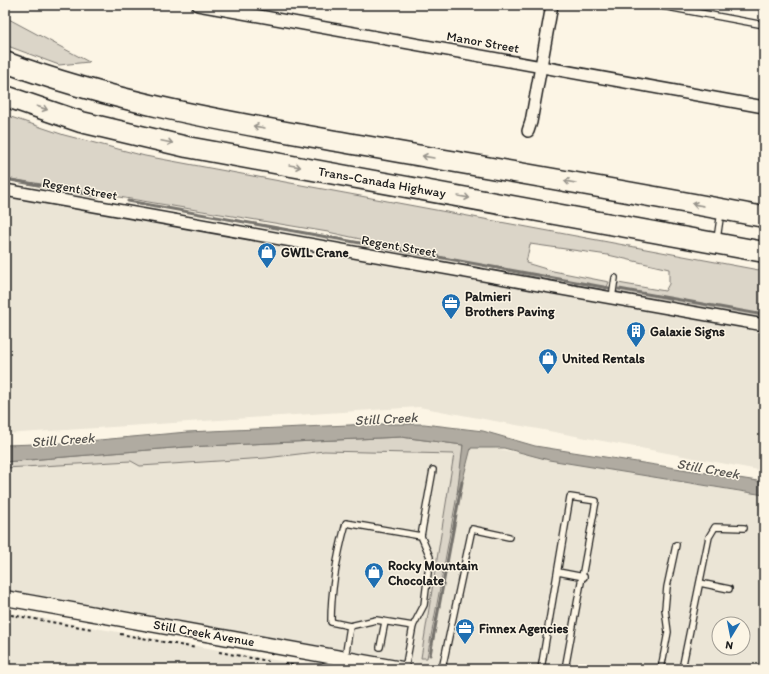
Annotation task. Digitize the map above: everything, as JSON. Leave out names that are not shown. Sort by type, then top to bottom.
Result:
[{"type":"highway","points":[[5,62],[53,80],[144,105],[240,124],[764,217]]},
{"type":"highway","name":"Trans-Canada Highway","points":[[5,96],[81,122],[187,147],[764,252]]},
{"type":"street","name":"Manor Street","points":[[198,5],[764,107]]},
{"type":"street","points":[[528,131],[532,122],[552,5]]},
{"type":"street","name":"Regent Street","points":[[5,190],[764,325]]},
{"type":"street","name":"Still Creek Avenue","points":[[5,598],[404,669]]},
{"type":"lane","points":[[657,5],[764,25]]},
{"type":"lane","points":[[716,243],[722,209]]},
{"type":"lane","points":[[612,298],[615,278]]},
{"type":"lane","points":[[404,669],[413,626],[424,605],[430,557],[421,536],[433,470]]},
{"type":"lane","points":[[541,669],[570,498],[596,501],[584,577],[565,669]]},
{"type":"lane","points":[[413,626],[376,620],[350,626],[331,622],[331,593],[338,551],[346,523],[421,536]]},
{"type":"lane","points":[[682,669],[708,537],[715,527],[744,528]]},
{"type":"lane","points":[[442,669],[472,529],[509,537]]},
{"type":"lane","points":[[661,669],[668,632],[665,609],[667,587],[676,545]]},
{"type":"lane","points":[[558,572],[584,577]]},
{"type":"lane","points":[[700,583],[729,589]]},
{"type":"lane","points":[[380,648],[385,622]]},
{"type":"lane","points":[[345,659],[350,626]]},
{"type":"path","points":[[5,614],[92,629]]},
{"type":"path","points":[[120,634],[196,648]]},
{"type":"path","points":[[218,652],[268,661]]},
{"type":"path","points":[[284,664],[306,668]]},
{"type":"shaded area","points":[[5,17],[89,62],[59,65],[5,45]]},
{"type":"shaded area","points":[[5,115],[64,135],[145,156],[764,271],[764,320],[617,292],[616,287],[618,283],[665,291],[669,284],[669,269],[608,255],[530,244],[526,263],[553,271],[609,282],[606,290],[544,279],[328,232],[5,178]]},
{"type":"shaded area","points":[[5,195],[764,331],[764,471],[419,407],[5,434]]},
{"type":"shaded area","points":[[372,424],[424,424],[483,431],[535,446],[764,482],[764,495],[549,460],[504,448],[471,448],[462,483],[457,494],[463,445],[401,437],[185,447],[5,462],[5,445],[66,443],[187,432]]},
{"type":"shaded area","points":[[401,437],[463,445],[461,474],[427,658],[421,658],[454,454],[324,451],[266,458],[140,466],[131,461],[5,468],[5,462],[185,447]]},
{"type":"shaded area","points":[[435,438],[764,496],[764,669],[450,669],[5,590],[5,465]]},
{"type":"shaded area","points":[[6,612],[325,669],[5,669]]},
{"type":"waterway","points":[[5,179],[98,196]]},
{"type":"waterway","points":[[128,201],[609,288]]},
{"type":"waterway","points":[[619,289],[764,315]]},
{"type":"waterway","points":[[430,655],[462,482]]},
{"type":"place","name":"GWIL Crane","points":[[267,269]]},
{"type":"place","name":"Palmieri Brothers Paving","points":[[451,320]]},
{"type":"place","name":"Galaxie Signs","points":[[636,348]]},
{"type":"place","name":"United Rentals","points":[[548,375]]},
{"type":"place","name":"Rocky Mountain Chocolate","points":[[374,589]]},
{"type":"place","name":"Finnex Agencies","points":[[465,645]]},
{"type":"water label","name":"Still Creek","points":[[386,419]]},
{"type":"water label","name":"Still Creek","points":[[63,440]]},
{"type":"water label","name":"Still Creek","points":[[708,469]]}]
